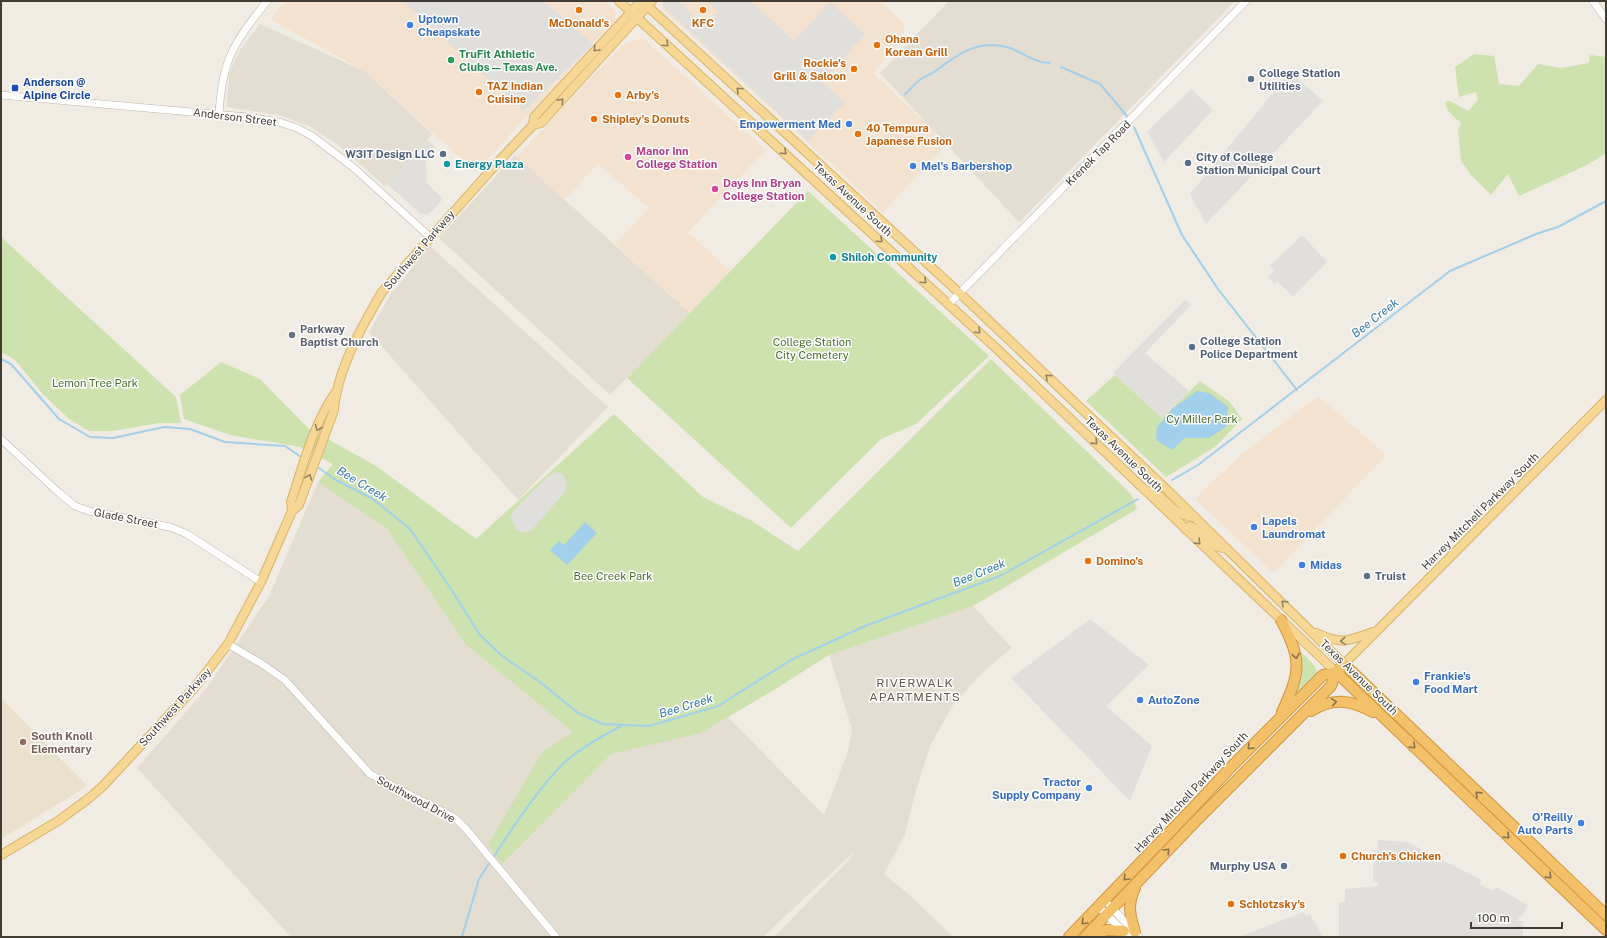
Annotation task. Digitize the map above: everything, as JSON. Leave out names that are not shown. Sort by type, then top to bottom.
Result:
[{"type":"highway","points":[[1278,720],[1294,686],[1297,666],[1293,644],[1281,620]]},
{"type":"highway","name":"Harvey Mitchell Parkway South","points":[[1069,937],[1140,879],[1333,684],[1336,672],[1344,664]]},
{"type":"highway","name":"Texas Avenue South","points":[[1344,664],[1606,915]]},
{"type":"highway","name":"Harvey Mitchell Parkway South","points":[[1084,937],[1105,907],[1231,767],[1323,674],[1336,672]]},
{"type":"highway","name":"Texas Avenue South","points":[[1336,672],[1606,930]]},
{"type":"highway","points":[[1299,718],[1322,705],[1343,701],[1352,703],[1385,719]]},
{"type":"highway","points":[[1090,937],[1106,930],[1132,934],[1130,900],[1140,879]]},
{"type":"main road","name":"Texas Avenue South","points":[[619,1],[949,304],[1336,672]]},
{"type":"main road","name":"Texas Avenue South","points":[[646,2],[766,115],[960,293],[1228,549],[1344,664]]},
{"type":"main road","name":"Southwest Parkway","points":[[1,855],[74,810],[102,786],[195,687],[228,644],[261,582],[292,511],[299,505],[302,499],[334,410],[335,393],[356,341],[382,292],[430,237],[533,125],[541,123],[646,2]]},
{"type":"main road","points":[[755,126],[766,115]]},
{"type":"main road","name":"Harvey Mitchell Parkway South","points":[[1344,664],[1606,400]]},
{"type":"main road","points":[[1144,490],[1156,493],[1180,515],[1194,517]]},
{"type":"main road","points":[[1185,529],[1190,526],[1196,529],[1214,546],[1228,549]]},
{"type":"main road","points":[[1311,631],[1334,641],[1342,642],[1376,632]]},
{"type":"street","points":[[219,114],[222,81],[233,47],[267,1]]},
{"type":"street","name":"Krenek Tap Road","points":[[949,304],[1246,1]]},
{"type":"street","points":[[1593,1],[1606,19]]},
{"type":"street","name":"Anderson Street","points":[[1,95],[219,114],[279,122],[297,128],[312,136],[354,168],[430,237]]},
{"type":"street","name":"Glade Street","points":[[1,439],[75,506],[89,511],[170,526],[187,534],[261,582]]},
{"type":"street","name":"Southwood Drive","points":[[228,644],[262,664],[285,680],[370,774],[455,818],[485,851],[499,870],[556,937]]},
{"type":"street","points":[[1105,907],[1132,934]]},
{"type":"street","points":[[1105,907],[1132,934]]},
{"type":"shaded area","points":[[286,1],[605,1],[615,10],[616,15],[615,20],[476,172],[366,72],[270,19]]},
{"type":"shaded area","points":[[403,1],[543,1],[593,44],[524,111]]},
{"type":"shaded area","points":[[662,1],[880,1],[904,24],[903,39],[873,73],[934,131],[941,150],[883,212],[663,9]]},
{"type":"shaded area","points":[[666,1],[678,1],[705,27],[719,12],[707,1],[751,1],[794,41],[830,2],[865,34],[822,82],[845,103],[808,141],[662,5]]},
{"type":"shaded area","points":[[949,1],[1235,1],[1019,222],[880,73]]},
{"type":"shaded area","points":[[260,24],[366,72],[432,134],[388,185],[385,186],[338,145],[311,127],[279,115],[227,107],[229,73],[240,50]]},
{"type":"shaded area","points":[[638,39],[644,39],[766,150],[688,232],[730,271],[690,313],[615,244],[649,208],[598,164],[564,200],[517,157],[622,45]]},
{"type":"shaded area","points":[[1290,72],[1323,101],[1206,224],[1190,194]]},
{"type":"shaded area","points":[[1191,89],[1213,110],[1164,162],[1147,132]]},
{"type":"shaded area","points":[[427,140],[435,147],[426,158],[427,183],[443,199],[428,215],[421,214],[388,185]]},
{"type":"shaded area","points":[[515,155],[690,313],[610,395],[439,238]]},
{"type":"shaded area","points":[[1302,235],[1327,262],[1293,297],[1277,281],[1275,284],[1268,277],[1274,272],[1270,266]]},
{"type":"shaded area","points":[[430,246],[608,407],[518,500],[369,332],[391,294]]},
{"type":"shaded area","points":[[1185,300],[1191,305],[1145,353],[1189,391],[1162,418],[1113,373]]},
{"type":"shaded area","points":[[1318,396],[1386,455],[1274,573],[1195,499],[1241,455]]},
{"type":"shaded area","points":[[555,472],[561,473],[564,476],[567,488],[565,492],[531,531],[521,532],[516,530],[511,518],[514,510],[547,477]]},
{"type":"shaded area","name":"Bee Creek","points":[[318,482],[387,529],[465,644],[573,732],[701,733],[728,717],[824,815],[848,751],[852,729],[829,655],[973,606],[1012,648],[985,670],[953,705],[930,746],[914,797],[905,835],[884,874],[912,897],[953,937],[774,937],[848,861],[855,851],[763,937],[291,937],[137,768],[206,689],[269,596]]},
{"type":"shaded area","points":[[1090,619],[1149,665],[1106,706],[1152,746],[1130,801],[1011,678]]},
{"type":"shaded area","name":"South Knoll Elementary","points":[[1,698],[87,786],[1,839]]},
{"type":"shaded area","points":[[1378,840],[1407,842],[1482,880],[1480,884],[1493,891],[1496,887],[1528,905],[1522,916],[1518,917],[1518,921],[1523,921],[1523,937],[1339,937],[1339,902],[1345,902],[1345,889],[1378,886],[1378,882],[1373,882],[1373,851],[1378,850]]},
{"type":"shaded area","points":[[1304,912],[1306,916],[1310,914],[1323,937],[1239,937]]},
{"type":"green space","points":[[1474,54],[1494,56],[1499,84],[1519,86],[1538,64],[1561,68],[1589,63],[1590,55],[1606,57],[1606,153],[1589,164],[1519,196],[1508,174],[1491,195],[1471,175],[1461,161],[1458,131],[1461,123],[1450,113],[1446,104],[1446,101],[1450,101],[1468,111],[1478,100],[1476,92],[1459,97],[1455,67]]},
{"type":"green space","name":"College Station City Cemetery","points":[[808,191],[989,356],[916,424],[881,439],[791,528],[627,378]]},
{"type":"green space","name":"Lemon Tree Park","points":[[1,237],[176,397],[181,423],[159,423],[113,431],[89,431],[69,419],[43,394],[15,360],[1,352]]},
{"type":"green space","name":"Bee Creek Park","points":[[991,359],[1131,494],[1137,509],[973,606],[829,655],[701,733],[611,754],[502,864],[488,845],[542,752],[573,732],[465,644],[387,529],[318,482],[333,464],[300,447],[230,435],[184,419],[180,395],[221,362],[260,379],[308,428],[376,466],[476,539],[614,414],[703,497],[752,521],[798,551]]},
{"type":"green space","name":"Cy Miller Park","points":[[1115,375],[1162,418],[1200,381],[1230,402],[1242,419],[1215,447],[1166,477],[1086,401]]},
{"type":"green space","points":[[1301,652],[1314,665],[1318,673],[1295,696],[1299,653]]},
{"type":"water","points":[[1197,391],[1209,393],[1228,407],[1227,426],[1209,438],[1185,438],[1172,450],[1156,440],[1157,427],[1173,408]]},
{"type":"water","points":[[585,522],[597,533],[567,565],[550,550],[559,541],[564,545]]},
{"type":"waterway","points":[[905,94],[917,82],[952,59],[979,46],[999,45],[1015,50],[1034,60],[1050,63]]},
{"type":"waterway","points":[[1061,67],[1100,84],[1127,116]]},
{"type":"waterway","points":[[1134,127],[1182,235],[1218,289],[1297,390]]},
{"type":"waterway","name":"Bee Creek","points":[[1172,480],[1198,465],[1450,271],[1536,234],[1558,227],[1606,201]]},
{"type":"waterway","name":"Bee Creek","points":[[1,359],[11,364],[59,419],[90,437],[113,438],[164,427],[190,429],[225,442],[285,446],[301,457]]},
{"type":"waterway","name":"Bee Creek","points":[[319,468],[336,480],[373,499],[410,529],[480,635],[502,656],[540,682],[578,713],[603,724],[649,726],[718,706],[791,660],[865,626],[1000,576],[1138,499]]},
{"type":"waterway","points":[[493,858],[531,801],[558,769],[579,751],[621,726]]},
{"type":"waterway","points":[[462,937],[479,879],[490,862]]},
{"type":"place","name":"McDonald's","points":[[579,10]]},
{"type":"place","name":"KFC","points":[[703,10]]},
{"type":"place","name":"Uptown Cheapskate","points":[[410,25]]},
{"type":"place","name":"Ohana Korean Grill","points":[[877,45]]},
{"type":"place","name":"TruFit Athletic Clubs — Texas Ave.","points":[[451,60]]},
{"type":"place","name":"Rockie's Grill & Saloon","points":[[854,69]]},
{"type":"place","name":"College Station Utilities","points":[[1251,79]]},
{"type":"place","name":"Anderson @ Alpine Circle","points":[[15,88]]},
{"type":"place","name":"TAZ Indian Cuisine","points":[[479,92]]},
{"type":"place","name":"Arby's","points":[[618,95]]},
{"type":"place","name":"Shipley's Donuts","points":[[594,119]]},
{"type":"place","name":"Empowerment Med","points":[[849,124]]},
{"type":"place","name":"40 Tempura Japanese Fusion","points":[[858,134]]},
{"type":"place","name":"W3IT Design LLC","points":[[443,154]]},
{"type":"place","name":"Manor Inn College Station","points":[[628,157]]},
{"type":"place","name":"City of College Station Municipal Court","points":[[1188,163]]},
{"type":"place","name":"Energy Plaza","points":[[447,164]]},
{"type":"place","name":"Mel's Barbershop","points":[[913,166]]},
{"type":"place","name":"Days Inn Bryan College Station","points":[[715,189]]},
{"type":"place","name":"Shiloh Community","points":[[833,257]]},
{"type":"place","name":"Parkway Baptist Church","points":[[292,335]]},
{"type":"place","name":"College Station Police Department","points":[[1192,347]]},
{"type":"place","name":"Lapels Laundromat","points":[[1254,527]]},
{"type":"place","name":"Domino's","points":[[1088,561]]},
{"type":"place","name":"Midas","points":[[1302,565]]},
{"type":"place","name":"Truist","points":[[1367,576]]},
{"type":"place","name":"Frankie's Food Mart","points":[[1416,682]]},
{"type":"place","name":"AutoZone","points":[[1140,700]]},
{"type":"place","name":"South Knoll Elementary","points":[[23,742]]},
{"type":"place","name":"Tractor Supply Company","points":[[1089,788]]},
{"type":"place","name":"O'Reilly Auto Parts","points":[[1581,823]]},
{"type":"place","name":"Church's Chicken","points":[[1343,856]]},
{"type":"place","name":"Murphy USA","points":[[1284,866]]},
{"type":"place","name":"Schlotzsky's","points":[[1231,904]]},
{"type":"district","name":"RIVERWALK APARTMENTS","points":[[915,690]]}]
